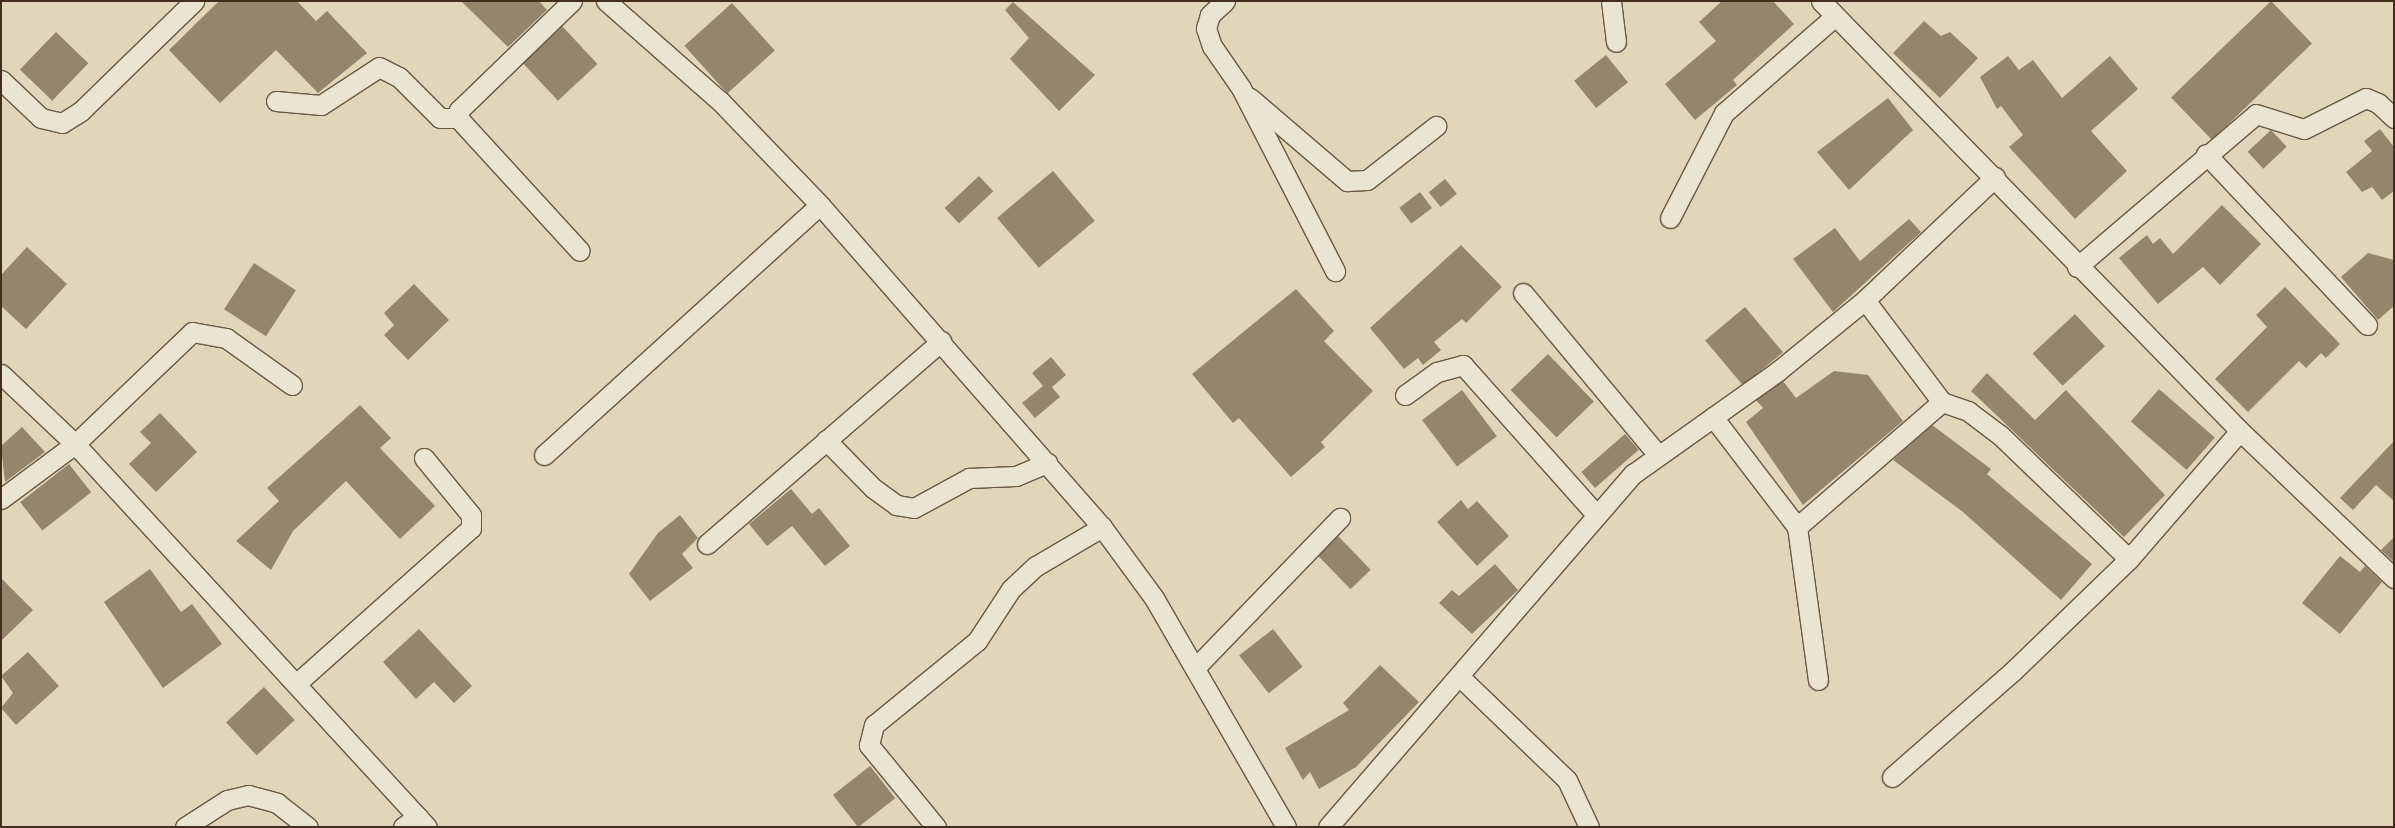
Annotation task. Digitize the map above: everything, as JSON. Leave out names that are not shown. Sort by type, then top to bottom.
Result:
[{"type":"street","points":[[1,80],[41,118],[62,123],[81,111],[194,1]]},
{"type":"street","points":[[458,118],[459,110],[572,1]]},
{"type":"street","points":[[606,1],[720,101],[820,205],[1102,527],[1154,598],[1286,827]]},
{"type":"street","points":[[1225,1],[1210,15],[1206,28],[1212,46],[1243,93],[1335,271]]},
{"type":"street","points":[[1610,1],[1616,42]]},
{"type":"street","points":[[1670,218],[1724,113],[1830,7],[1995,177],[2077,267],[2240,431],[2394,578]]},
{"type":"street","points":[[276,101],[321,105],[379,67],[398,77],[440,118],[458,118],[580,251]]},
{"type":"street","points":[[1243,93],[1347,181],[1367,180],[1436,126]]},
{"type":"street","points":[[2077,267],[2206,154],[2256,114],[2304,129],[2366,98],[2378,103],[2394,118]]},
{"type":"street","points":[[2206,154],[2366,325]]},
{"type":"street","points":[[1328,827],[1459,676],[1596,513],[1658,455],[1778,372],[1865,300],[1995,177]]},
{"type":"street","points":[[544,455],[820,205]]},
{"type":"street","points":[[1523,293],[1658,455]]},
{"type":"street","points":[[1865,300],[1942,402],[1968,411],[2000,435],[2129,559]]},
{"type":"street","points":[[1,499],[75,444],[192,332],[226,338],[292,385]]},
{"type":"street","points":[[707,544],[941,341]]},
{"type":"street","points":[[1405,395],[1438,372],[1464,364],[1596,513]]},
{"type":"street","points":[[1,374],[75,444],[297,683],[416,823]]},
{"type":"street","points":[[1797,527],[1942,402]]},
{"type":"street","points":[[1713,416],[1797,527],[1818,680]]},
{"type":"street","points":[[1892,777],[2013,671],[2129,559],[2240,431]]},
{"type":"street","points":[[826,440],[873,488],[896,505],[914,508],[968,478],[1016,476],[1047,463]]},
{"type":"street","points":[[297,683],[471,528],[471,515],[424,458]]},
{"type":"street","points":[[1195,668],[1340,518]]},
{"type":"street","points":[[936,827],[869,745],[874,725],[977,641],[1011,589],[1036,566],[1102,527]]},
{"type":"street","points":[[1459,676],[1567,780],[1589,827]]},
{"type":"street","points":[[185,827],[226,800],[248,795],[277,802],[308,827]]},
{"type":"building","points":[[219,1],[297,1],[316,21],[327,11],[367,53],[318,93],[276,50],[220,103],[169,50]]},
{"type":"building","points":[[461,1],[539,1],[547,10],[508,47]]},
{"type":"building","points":[[1722,1],[1773,1],[1794,24],[1733,80],[1737,85],[1695,120],[1665,84],[1716,41],[1699,22]]},
{"type":"building","points":[[2271,1],[2312,43],[2212,140],[2171,98]]},
{"type":"building","points":[[1013,2],[1095,75],[1059,111],[1010,59],[1029,38],[1005,10]]},
{"type":"building","points":[[732,3],[775,51],[727,93],[684,46]]},
{"type":"building","points":[[1924,21],[1941,36],[1950,32],[1978,58],[1940,98],[1893,53]]},
{"type":"building","points":[[562,26],[597,64],[558,101],[523,63]]},
{"type":"building","points":[[56,32],[88,63],[52,101],[20,69]]},
{"type":"building","points":[[1606,55],[1628,82],[1596,108],[1574,81]]},
{"type":"building","points":[[2008,56],[2019,70],[2033,60],[2062,98],[2110,56],[2138,89],[2091,131],[2127,171],[2075,219],[2009,147],[2023,135],[2001,106],[1997,109],[1980,77]]},
{"type":"building","points":[[1888,98],[1913,130],[1849,190],[1817,152]]},
{"type":"building","points":[[2380,129],[2394,147],[2394,191],[2382,200],[2372,187],[2362,192],[2346,172],[2372,151],[2364,141]]},
{"type":"building","points":[[2271,130],[2287,147],[2263,169],[2248,152]]},
{"type":"building","points":[[1053,171],[1095,221],[1039,268],[997,218]]},
{"type":"building","points":[[979,176],[993,191],[959,223],[945,208]]},
{"type":"building","points":[[1445,179],[1457,194],[1441,207],[1429,192]]},
{"type":"building","points":[[1420,192],[1432,208],[1411,224],[1399,208]]},
{"type":"building","points":[[2222,205],[2261,244],[2220,285],[2203,267],[2158,304],[2119,258],[2147,235],[2153,244],[2160,238],[2173,254]]},
{"type":"building","points":[[1909,219],[1921,232],[1833,312],[1793,259],[1835,228],[1860,261]]},
{"type":"building","points":[[1461,245],[1502,287],[1466,323],[1462,319],[1434,342],[1441,350],[1423,365],[1418,358],[1404,369],[1370,328]]},
{"type":"building","points":[[27,247],[67,284],[26,329],[1,306],[1,275]]},
{"type":"building","points":[[2368,253],[2394,260],[2394,306],[2378,320],[2341,277]]},
{"type":"building","points":[[254,263],[296,290],[266,336],[224,309]]},
{"type":"building","points":[[414,284],[449,320],[408,360],[384,335],[394,325],[384,313]]},
{"type":"building","points":[[2285,287],[2340,344],[2326,358],[2321,353],[2306,368],[2299,361],[2248,412],[2215,379],[2267,327],[2256,315]]},
{"type":"building","points":[[1296,289],[1334,331],[1324,341],[1373,391],[1321,442],[1325,447],[1291,477],[1239,418],[1233,423],[1192,374]]},
{"type":"building","points":[[1745,307],[1783,352],[1743,386],[1705,340]]},
{"type":"building","points":[[2075,314],[2105,346],[2063,386],[2033,354]]},
{"type":"building","points":[[1548,354],[1594,401],[1556,438],[1511,390]]},
{"type":"building","points":[[1051,357],[1066,375],[1052,387],[1060,397],[1035,418],[1022,403],[1043,386],[1032,373]]},
{"type":"building","points":[[1834,371],[1868,375],[1903,421],[1803,505],[1746,422],[1763,408],[1756,400],[1783,381],[1796,398]]},
{"type":"building","points":[[1987,373],[2035,420],[2066,390],[2165,495],[2124,537],[1971,391]]},
{"type":"building","points":[[2159,389],[2215,438],[2187,470],[2131,421]]},
{"type":"building","points":[[1462,390],[1497,436],[1457,466],[1422,420]]},
{"type":"building","points":[[360,405],[391,438],[380,448],[435,506],[400,539],[346,481],[293,531],[271,570],[236,541],[279,501],[267,488]]},
{"type":"building","points":[[160,413],[197,452],[156,492],[129,464],[151,443],[140,432]]},
{"type":"building","points":[[1932,425],[1991,469],[1987,474],[2092,564],[2061,600],[1963,512],[1893,460]]},
{"type":"building","points":[[22,427],[45,452],[5,482],[1,446]]},
{"type":"building","points":[[1625,434],[1639,450],[1595,488],[1581,472]]},
{"type":"building","points":[[2394,441],[2394,501],[2376,485],[2353,510],[2340,498]]},
{"type":"building","points":[[69,464],[91,492],[42,531],[20,502]]},
{"type":"building","points":[[791,489],[812,514],[819,508],[850,546],[825,566],[792,526],[767,546],[749,524]]},
{"type":"building","points":[[1461,500],[1468,509],[1477,501],[1509,536],[1477,566],[1437,522]]},
{"type":"building","points":[[680,515],[698,538],[682,554],[693,568],[650,601],[629,574],[658,533]]},
{"type":"building","points":[[1338,536],[1371,570],[1351,589],[1318,555]]},
{"type":"building","points":[[2394,537],[2394,562],[2381,550]]},
{"type":"building","points":[[2340,556],[2360,572],[2365,566],[2382,582],[2340,634],[2302,603]]},
{"type":"building","points":[[1495,564],[1518,590],[1472,634],[1439,603],[1452,590],[1459,596]]},
{"type":"building","points":[[150,569],[181,612],[192,604],[222,644],[163,688],[104,602]]},
{"type":"building","points":[[1,578],[33,610],[1,641]]},
{"type":"building","points":[[419,629],[472,686],[454,703],[434,682],[416,699],[383,662]]},
{"type":"building","points":[[1273,629],[1303,667],[1269,693],[1239,655]]},
{"type":"building","points":[[28,652],[59,686],[16,725],[1,708],[13,693],[1,676]]},
{"type":"building","points":[[1380,665],[1419,702],[1356,767],[1319,789],[1310,772],[1303,780],[1285,748],[1349,710],[1343,703]]},
{"type":"building","points":[[264,687],[295,720],[257,755],[226,722]]},
{"type":"building","points":[[870,766],[895,798],[858,827],[833,795]]}]
